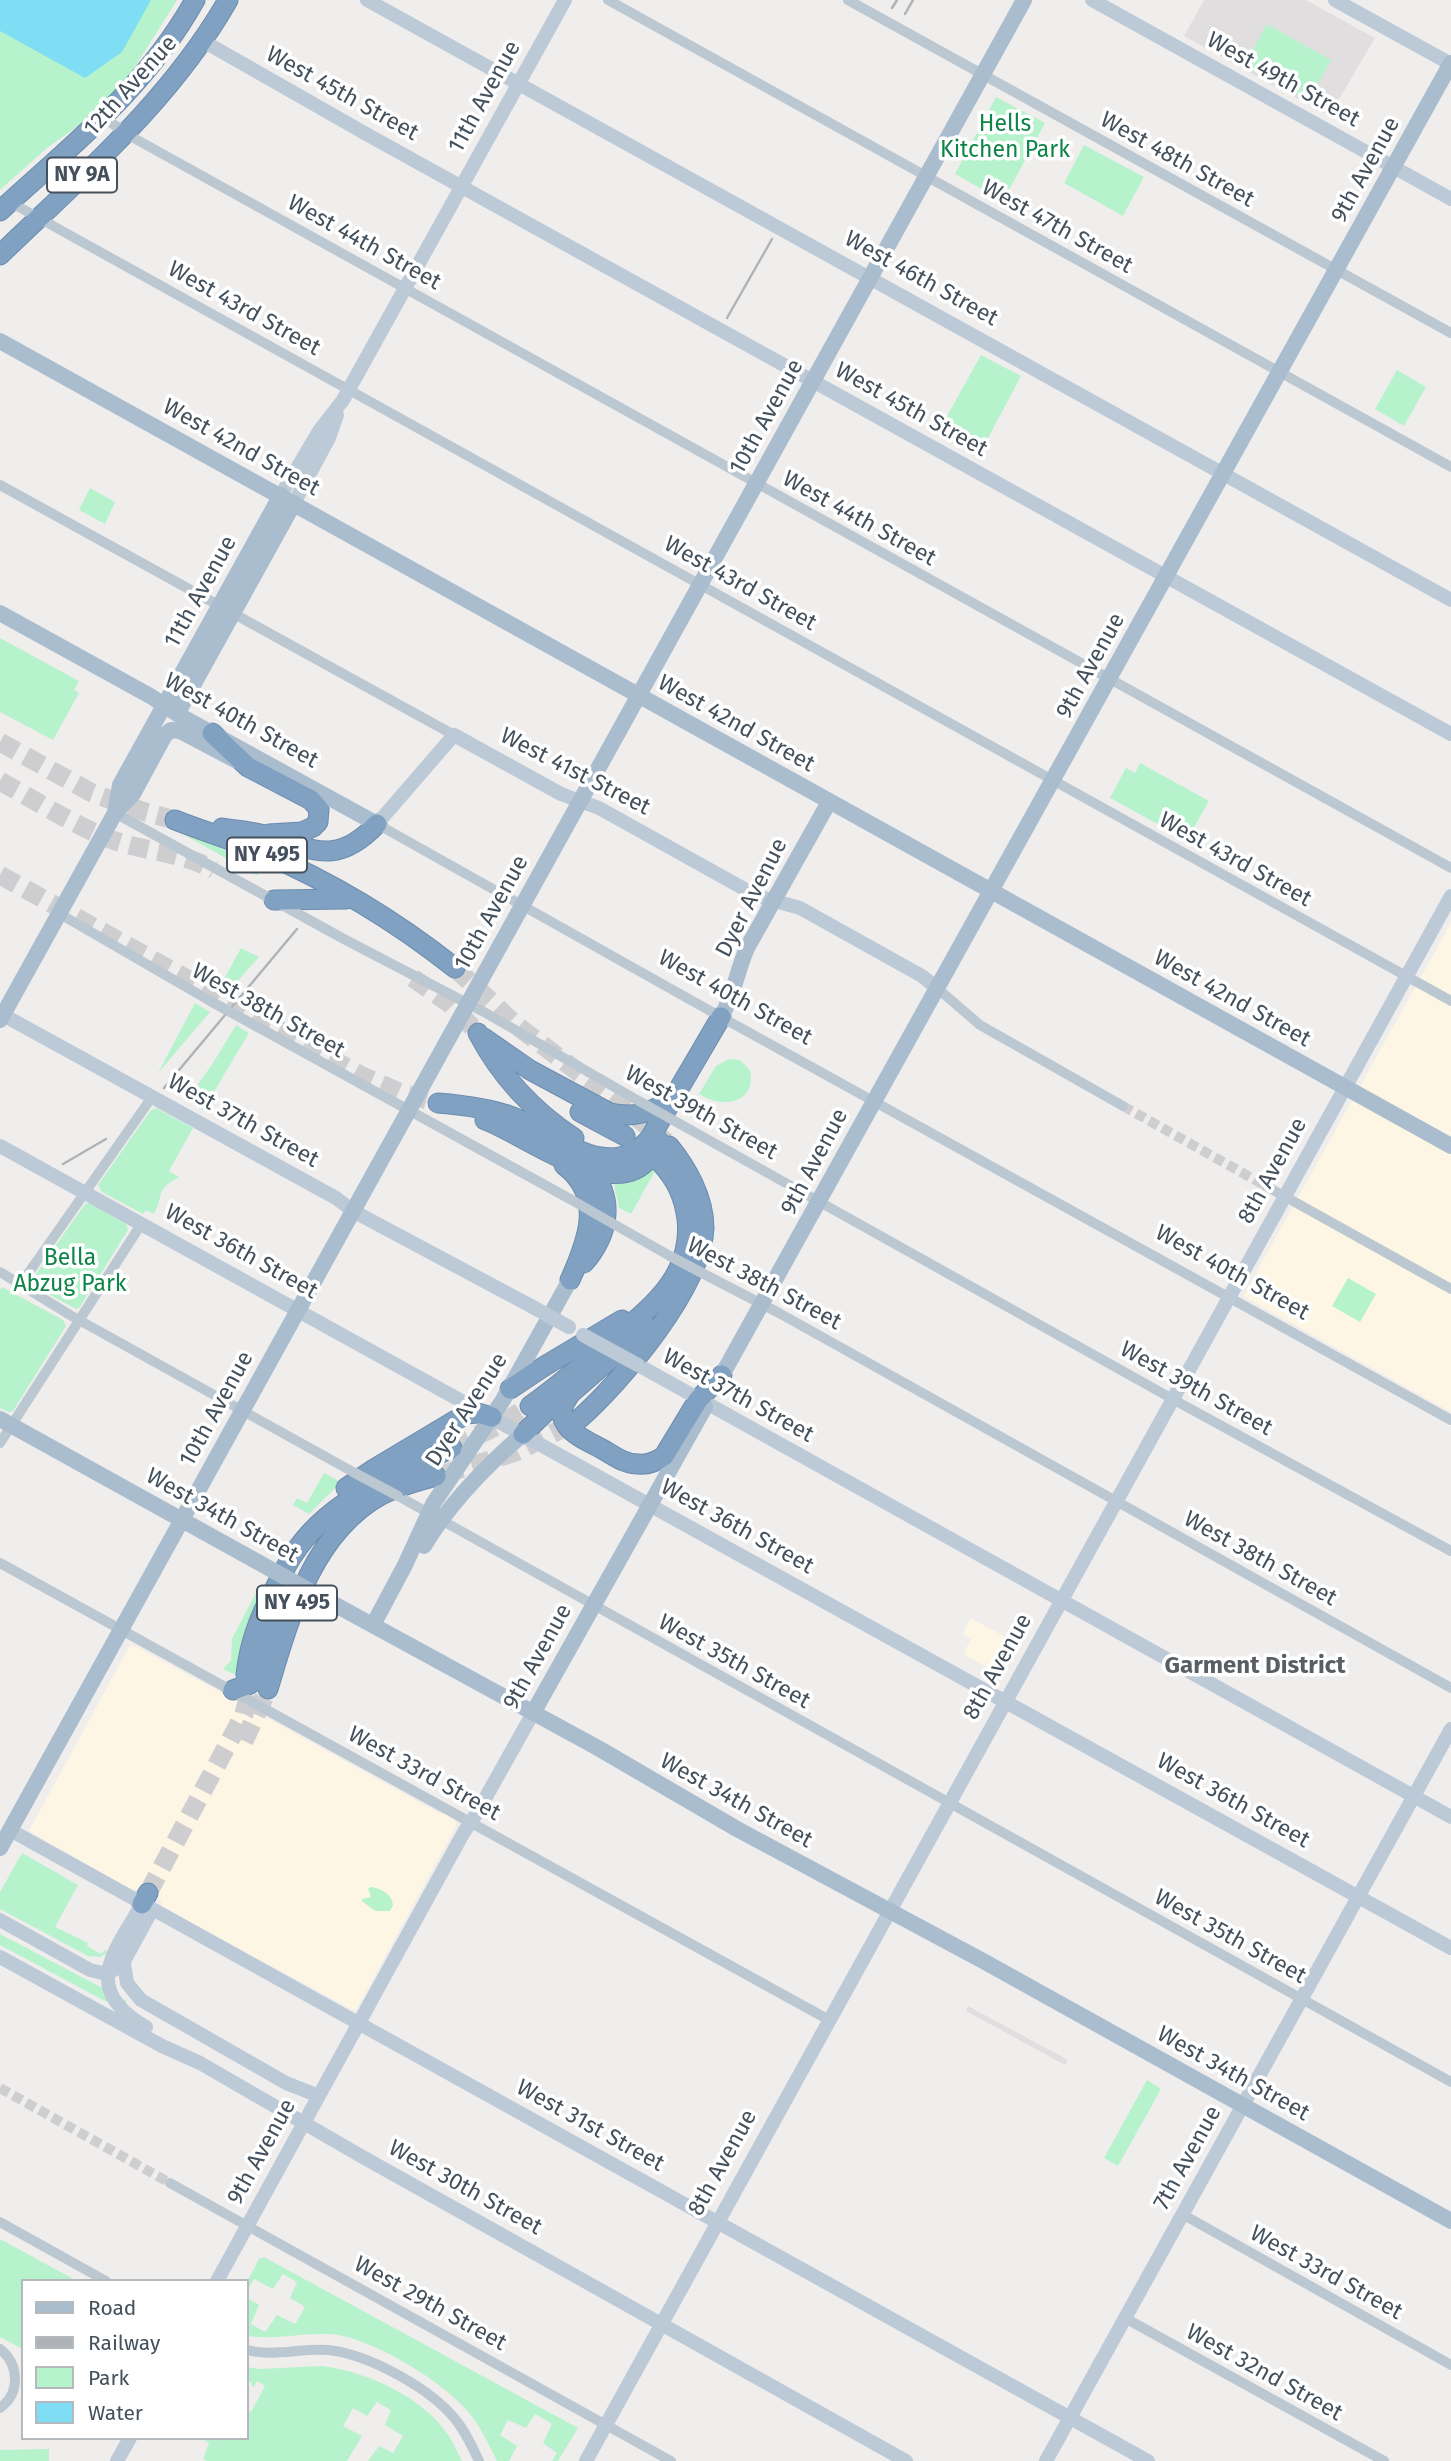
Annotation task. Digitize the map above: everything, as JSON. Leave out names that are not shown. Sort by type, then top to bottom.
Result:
[{"type":"highway","name":"12th Avenue","points":[[5,206],[104,118],[159,57],[195,0]]},
{"type":"highway","name":"12th Avenue","points":[[0,255],[167,89],[203,41],[228,0]]},
{"type":"highway","points":[[212,733],[248,767],[311,800],[320,814],[318,822],[308,830],[261,834]]},
{"type":"highway","name":"NY 495","points":[[261,834],[175,820],[261,852],[354,901],[400,928],[455,968]]},
{"type":"highway","points":[[261,834],[300,848],[327,851],[351,845],[377,824]]},
{"type":"highway","points":[[274,900],[336,898],[354,901]]},
{"type":"highway","points":[[673,1117],[638,1149],[621,1156],[601,1157],[578,1151],[514,1117],[438,1103],[497,1124],[592,1171],[616,1174],[627,1172],[644,1164],[673,1117],[678,1092],[721,1017]]},
{"type":"highway","points":[[478,1033],[530,1070],[610,1113],[624,1116],[651,1111],[678,1092]]},
{"type":"highway","points":[[478,1033],[490,1056],[523,1098],[567,1133],[587,1145],[605,1149],[630,1145],[673,1117]]},
{"type":"highway","points":[[478,1033],[523,1079],[625,1136]]},
{"type":"highway","points":[[547,1151],[579,1177],[589,1202],[589,1226],[570,1280]]},
{"type":"highway","points":[[530,1406],[580,1368],[671,1285],[685,1256],[687,1221],[679,1187],[665,1154],[685,1168],[701,1205],[704,1229],[696,1264],[659,1328],[608,1390],[577,1421]]},
{"type":"highway","points":[[570,1280],[600,1242],[605,1224],[606,1196],[602,1184],[592,1171]]},
{"type":"highway","points":[[679,1187],[696,1212],[701,1245]]},
{"type":"highway","points":[[523,1434],[640,1334],[683,1288]]},
{"type":"highway","points":[[510,1389],[651,1304]]},
{"type":"highway","points":[[571,1393],[563,1410],[568,1429],[623,1461],[639,1465],[654,1462],[664,1456],[722,1376]]},
{"type":"highway","points":[[294,1553],[307,1526],[323,1508],[341,1491],[373,1469],[466,1414],[478,1413],[492,1417]]},
{"type":"highway","name":"NY 495","points":[[339,1518],[371,1486],[452,1448]]},
{"type":"highway","name":"NY 495","points":[[246,1675],[250,1649],[259,1621],[294,1553],[323,1521],[339,1518],[382,1494],[436,1476]]},
{"type":"highway","points":[[233,1690],[250,1684],[256,1678],[287,1586],[305,1553],[339,1518]]},
{"type":"highway","points":[[264,1697],[259,1687],[292,1591],[315,1548],[330,1533],[339,1518]]},
{"type":"main road","name":"West 46th Street","points":[[368,0],[1451,600]]},
{"type":"main road","name":"11th Avenue","points":[[1,1018],[115,813],[133,794],[227,610],[288,499],[319,431],[346,395],[565,0]]},
{"type":"main road","name":"10th Avenue","points":[[0,1847],[1024,0]]},
{"type":"main road","name":"West 49th Street","points":[[1092,0],[1451,199]]},
{"type":"main road","points":[[1335,0],[1451,64]]},
{"type":"main road","name":"West 45th Street","points":[[203,41],[1451,734]]},
{"type":"main road","name":"9th Avenue","points":[[722,1376],[1451,64]]},
{"type":"main road","name":"West 42nd Street","points":[[0,341],[1451,1146]]},
{"type":"main road","name":"West 40th Street","points":[[0,613],[172,716],[248,767]]},
{"type":"main road","name":"11th Avenue","points":[[115,813],[120,785],[172,716]]},
{"type":"main road","name":"West 40th Street","points":[[172,716],[212,733],[377,824]]},
{"type":"main road","points":[[377,824],[454,735]]},
{"type":"main road","name":"West 41st Street","points":[[454,735],[561,794],[598,807],[757,896],[800,908],[922,976],[937,988]]},
{"type":"main road","name":"Dyer Avenue","points":[[721,1017],[735,988],[740,964],[830,802]]},
{"type":"main road","name":"8th Avenue","points":[[586,2461],[1451,896]]},
{"type":"main road","name":"West 37th Street","points":[[1,1018],[336,1198],[353,1211],[638,1365],[1451,1818]]},
{"type":"main road","name":"West 36th Street","points":[[0,1146],[1451,1948]]},
{"type":"main road","name":"Dyer Avenue","points":[[373,1625],[570,1280]]},
{"type":"main road","name":"9th Avenue","points":[[218,2279],[650,1504],[702,1402]]},
{"type":"main road","name":"West 34th Street","points":[[5,1422],[618,1759],[690,1803],[1451,2221]]},
{"type":"main road","name":"Dyer Avenue","points":[[435,1517],[523,1434]]},
{"type":"main road","name":"7th Avenue","points":[[1046,2461],[1451,1729]]},
{"type":"main road","name":"West 31st Street","points":[[9,1830],[150,1901],[358,2024],[1148,2461]]},
{"type":"main road","points":[[0,1920],[90,1970],[107,1974],[124,1963],[150,1901]]},
{"type":"main road","points":[[150,1901],[111,1959],[107,1974],[109,1988],[123,2010],[200,2063]]},
{"type":"main road","name":"West 30th Street","points":[[0,1956],[162,2046],[200,2063],[906,2461]]},
{"type":"main road","points":[[124,1963],[127,1983],[141,2000],[286,2083],[319,2095]]},
{"type":"main road","points":[[117,2461],[129,2440]]},
{"type":"street","name":"West 47th Street","points":[[608,0],[1451,467]]},
{"type":"street","name":"West 48th Street","points":[[848,0],[1451,333]]},
{"type":"street","name":"West 44th Street","points":[[104,118],[756,484],[1451,868]]},
{"type":"street","name":"West 43rd Street","points":[[5,206],[39,218],[346,395],[486,467],[701,584],[1451,1001]]},
{"type":"street","name":"West 41st Street","points":[[0,485],[454,735]]},
{"type":"street","name":"West 39th Street","points":[[115,813],[468,1004],[630,1096],[673,1117],[819,1202],[1451,1551]]},
{"type":"street","name":"West 40th Street","points":[[377,824],[1451,1420]]},
{"type":"street","name":"West 38th Street","points":[[60,914],[212,1002],[1451,1688]]},
{"type":"street","name":"West 41st Street","points":[[937,988],[979,1025],[1123,1106]]},
{"type":"street","points":[[20,1285],[152,1097]]},
{"type":"street","points":[[1266,1186],[1451,1289]]},
{"type":"street","points":[[0,1443],[5,1422],[79,1320],[142,1223]]},
{"type":"street","name":"West 35th Street","points":[[0,1272],[79,1320],[242,1411],[1451,2081]]},
{"type":"street","name":"West 33rd Street","points":[[0,1563],[233,1690],[264,1697],[471,1822],[829,2020]]},
{"type":"street","name":"West 29th Street","points":[[170,2183],[671,2461]]},
{"type":"street","name":"West 33rd Street","points":[[1182,2214],[1451,2365]]},
{"type":"street","points":[[0,2222],[102,2279]]},
{"type":"street","name":"West 32nd Street","points":[[1125,2318],[1384,2461]]},
{"type":"street","points":[[0,2349],[11,2361],[15,2376],[12,2395],[0,2408]]},
{"type":"street","points":[[248,2350],[270,2354],[330,2351],[371,2362],[440,2403],[462,2429],[479,2461]]},
{"type":"shaded area","points":[[1204,0],[1306,0],[1375,38],[1329,116],[1184,36]]},
{"type":"shaded area","points":[[1451,923],[1451,1412],[1243,1296]]},
{"type":"shaded area","points":[[971,1618],[1013,1641],[996,1672],[963,1654],[971,1639],[962,1634]]},
{"type":"shaded area","points":[[133,1645],[261,1712],[265,1717],[456,1821],[456,1826],[356,2010],[164,1908],[161,1901],[140,1889],[132,1890],[29,1831],[129,1647]]},
{"type":"shaded area","points":[[968,2006],[1068,2060],[1065,2065],[966,2011]]},
{"type":"green space","points":[[0,0],[177,0],[117,91],[0,190]]},
{"type":"green space","points":[[1267,24],[1331,60],[1308,101],[1244,65]]},
{"type":"green space","name":"Hells Kitchen Park","points":[[996,97],[1045,123],[1003,201],[955,174]]},
{"type":"green space","points":[[1084,145],[1144,177],[1123,216],[1064,183]]},
{"type":"green space","points":[[981,355],[1021,376],[978,457],[937,434]]},
{"type":"green space","points":[[1397,370],[1426,387],[1404,426],[1375,409]]},
{"type":"green space","points":[[90,488],[115,502],[105,524],[79,510]]},
{"type":"green space","points":[[0,638],[79,681],[74,690],[79,693],[53,740],[0,712]]},
{"type":"green space","points":[[1140,763],[1209,801],[1187,840],[1110,798],[1126,768],[1135,773]]},
{"type":"green space","points":[[172,828],[254,862],[264,871],[258,870],[258,876]]},
{"type":"green space","points":[[241,948],[259,957],[228,992],[220,986]]},
{"type":"green space","points":[[195,1003],[210,1012],[158,1073]]},
{"type":"green space","points":[[236,1025],[249,1033],[203,1110],[187,1100]]},
{"type":"green space","points":[[729,1059],[740,1060],[750,1070],[751,1081],[743,1096],[727,1102],[708,1099],[699,1094],[716,1066]]},
{"type":"green space","name":"Bella Abzug Park","points":[[156,1108],[193,1128],[169,1171],[179,1177],[163,1190],[154,1214],[146,1210],[143,1214],[102,1192],[98,1185],[151,1110]]},
{"type":"green space","points":[[672,1135],[673,1139],[631,1214],[619,1208],[614,1184],[626,1181],[668,1142]]},
{"type":"green space","name":"Bella Abzug Park","points":[[90,1203],[126,1224],[128,1230],[80,1307],[76,1309],[34,1286],[31,1281],[85,1204]]},
{"type":"green space","points":[[1348,1278],[1376,1294],[1360,1322],[1332,1306]]},
{"type":"green space","name":"Bella Abzug Park","points":[[2,1287],[63,1320],[66,1326],[13,1411],[9,1412],[0,1408]]},
{"type":"green space","points":[[324,1473],[341,1482],[309,1514],[293,1505],[297,1498],[307,1503]]},
{"type":"green space","points":[[259,1587],[264,1591],[240,1677],[223,1669],[231,1661],[232,1639]]},
{"type":"green space","points":[[22,1853],[78,1885],[55,1927],[88,1943],[87,1946],[101,1954],[105,1950],[109,1952],[100,1957],[88,1956],[0,1909],[0,1892]]},
{"type":"green space","points":[[372,1887],[389,1895],[393,1905],[390,1911],[375,1911],[362,1901],[371,1897],[368,1888]]},
{"type":"green space","points":[[0,1934],[127,2001],[122,2010],[0,1945]]},
{"type":"green space","points":[[1147,2080],[1161,2089],[1118,2166],[1104,2158]]},
{"type":"green space","points":[[0,2239],[73,2279],[21,2279],[21,2348],[0,2337]]},
{"type":"green space","points":[[264,2257],[578,2428],[558,2461],[552,2461],[557,2453],[543,2443],[552,2424],[535,2414],[526,2428],[508,2420],[500,2435],[517,2446],[509,2461],[497,2461],[478,2425],[459,2402],[425,2375],[383,2351],[344,2336],[327,2334],[248,2336],[248,2299],[259,2305],[251,2324],[265,2332],[277,2315],[295,2324],[305,2307],[290,2298],[297,2282],[283,2274],[273,2289],[254,2279],[248,2289],[248,2280],[259,2259]]},
{"type":"green space","points":[[322,2366],[376,2381],[410,2398],[425,2409],[449,2436],[462,2461],[368,2461],[379,2446],[393,2453],[403,2436],[385,2425],[391,2410],[377,2402],[367,2416],[353,2408],[343,2426],[362,2436],[347,2461],[203,2459],[209,2443],[204,2440],[248,2440],[248,2410],[251,2412],[265,2386],[257,2381],[254,2387],[251,2385],[248,2381],[248,2367]]},
{"type":"green space","points":[[49,2449],[49,2461],[0,2461],[0,2450]]},
{"type":"water","points":[[0,0],[151,0],[122,52],[85,78],[0,31]]},
{"type":"tunnel","points":[[0,742],[92,793],[175,820]]},
{"type":"tunnel","points":[[0,781],[110,839],[189,859],[214,870]]},
{"type":"tunnel","points":[[0,875],[360,1075],[399,1092],[438,1103]]},
{"type":"tunnel","points":[[455,968],[516,1025],[666,1142]]},
{"type":"tunnel","points":[[413,978],[450,1004],[478,1033]]},
{"type":"tunnel","points":[[1123,1106],[1266,1186]]},
{"type":"tunnel","points":[[452,1448],[530,1406]]},
{"type":"tunnel","points":[[444,1474],[516,1452],[577,1421]]},
{"type":"tunnel","points":[[148,1893],[244,1714],[247,1702],[246,1679]]},
{"type":"tunnel","points":[[244,1741],[268,1689]]},
{"type":"tunnel","points":[[0,2088],[170,2183]]},
{"type":"railway","points":[[892,8],[897,0]]},
{"type":"railway","points":[[905,14],[913,0]]},
{"type":"railway","points":[[727,318],[772,239]]},
{"type":"railway","points":[[164,1088],[297,929]]},
{"type":"railway","points":[[63,1164],[106,1139]]},
{"type":"district","name":"Garment District","points":[[1255,1666]]}]
